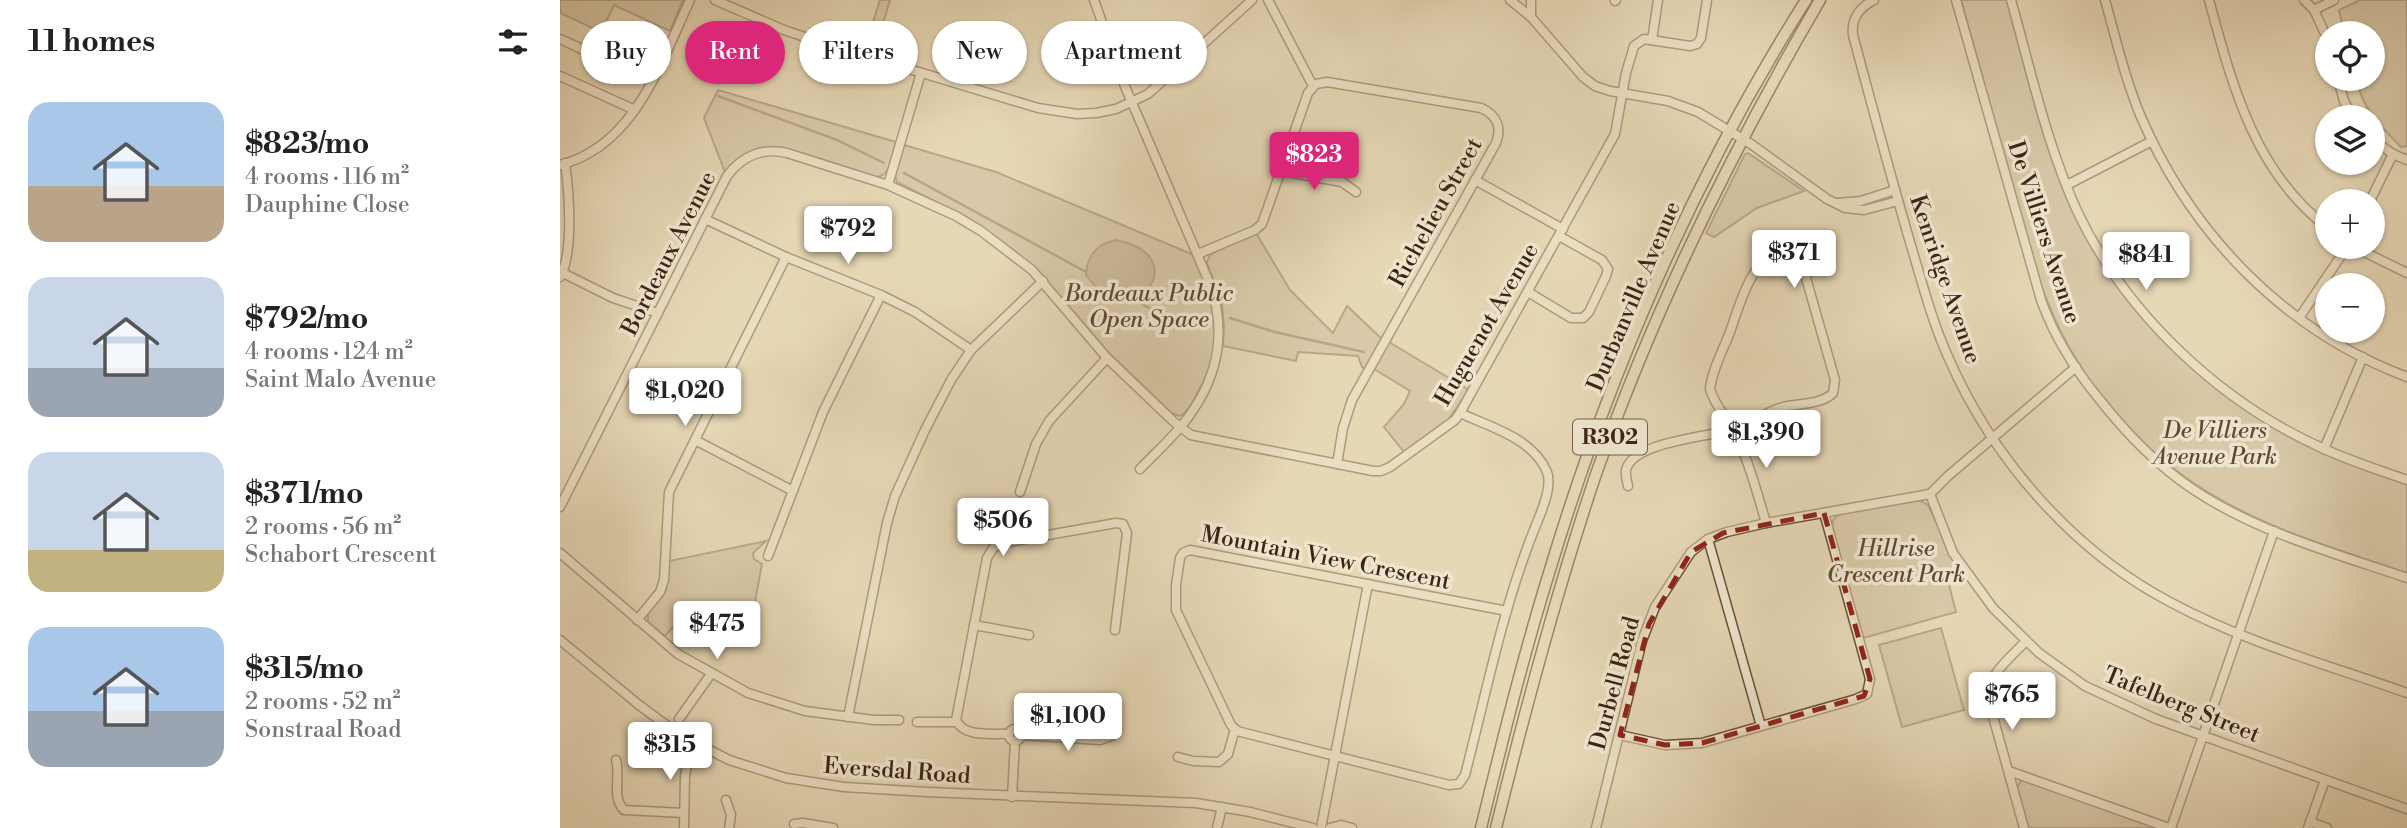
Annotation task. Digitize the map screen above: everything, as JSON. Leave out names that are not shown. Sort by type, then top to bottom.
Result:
[{"type":"main road","name":"Durbanville Avenue","points":[[1481,828],[1532,627],[1582,470],[1642,317],[1730,130],[1806,0]]},
{"type":"main road","name":"Durbanville Avenue","points":[[1496,828],[1553,610],[1596,475],[1642,354],[1742,138],[1820,0]]},
{"type":"street","points":[[658,313],[613,298],[561,275],[567,263],[568,248],[568,182],[562,164],[606,141],[622,127],[653,79],[690,0]]},
{"type":"street","points":[[715,0],[802,36],[1038,108],[1067,114],[1096,113],[1132,103],[1160,86],[1252,0]]},
{"type":"street","points":[[1094,0],[1132,103],[1216,300],[1220,338],[1211,376],[1188,417],[1140,469]]},
{"type":"street","points":[[1198,254],[1260,226],[1308,93],[1313,86],[1268,0]]},
{"type":"street","points":[[1510,0],[1521,4],[1590,82],[1605,90],[1677,103],[1698,112],[1730,130],[1849,210],[1859,211],[1898,201]]},
{"type":"street","points":[[1531,0],[1531,17]]},
{"type":"street","points":[[1658,0],[1652,40],[1690,46],[1697,44],[1701,38],[1707,0]]},
{"type":"street","name":"Kenridge Avenue","points":[[1874,0],[1859,12],[1853,24],[1853,34],[1895,190],[1942,343],[1992,438],[2052,513],[2110,564],[2167,601],[2239,634],[2407,693]]},
{"type":"street","name":"De Villiers Avenue","points":[[1956,0],[2041,300],[2056,334],[2076,367],[2118,423],[2176,477],[2215,502],[2274,531],[2407,578]]},
{"type":"street","points":[[2011,0],[2046,126],[2067,185],[2079,213],[2134,300],[2166,337],[2237,400],[2323,449],[2407,480]]},
{"type":"street","points":[[2105,0],[2127,77],[2152,141],[2180,192],[2214,239],[2258,285],[2299,318],[2362,357],[2407,377]]},
{"type":"street","points":[[2209,0],[2233,84],[2252,132],[2284,185],[2315,217]]},
{"type":"street","points":[[2304,0],[2314,10],[2319,21]]},
{"type":"street","points":[[2314,10],[2334,0]]},
{"type":"street","points":[[560,39],[581,49]]},
{"type":"street","name":"Huguenot Avenue","points":[[1179,427],[1196,436],[1373,471],[1386,469],[1455,420],[1615,134],[1634,46],[1641,40],[1652,40]]},
{"type":"street","points":[[888,184],[921,73]]},
{"type":"street","points":[[560,76],[635,110]]},
{"type":"street","name":"Richelieu Street","points":[[1313,86],[1327,82],[1486,110],[1496,120],[1499,134],[1496,144],[1352,400],[1343,428],[1337,464]]},
{"type":"street","points":[[2067,185],[2152,141]]},
{"type":"street","points":[[2385,148],[2407,160]]},
{"type":"street","name":"Bordeaux Avenue","points":[[560,507],[705,219],[733,169],[743,160],[761,152],[787,153],[888,184],[976,227],[1026,264],[1107,358],[1179,427]]},
{"type":"street","points":[[2376,189],[2393,154]]},
{"type":"street","points":[[1282,171],[1342,182],[1356,192]]},
{"type":"street","points":[[1475,180],[1561,232],[1602,260],[1606,266],[1606,276],[1583,318],[1571,318],[1528,292]]},
{"type":"street","points":[[1835,203],[1861,201],[1895,190]]},
{"type":"street","points":[[705,219],[915,312],[971,350]]},
{"type":"street","points":[[637,620],[662,587],[667,497],[786,257]]},
{"type":"street","points":[[1628,486],[1626,474],[1629,465],[1652,448],[1733,429],[1773,410],[1824,400],[1835,390],[1835,380],[1806,278],[1798,266],[1784,257],[1764,259],[1757,267],[1742,298],[1711,384],[1717,405],[1733,429],[1750,467],[1766,523]]},
{"type":"street","points":[[2299,318],[2339,259]]},
{"type":"street","points":[[2378,259],[2407,273]]},
{"type":"street","points":[[848,717],[887,523],[895,496],[951,380],[971,350],[1043,281]]},
{"type":"street","points":[[768,556],[823,412],[881,296]]},
{"type":"street","points":[[2323,449],[2362,357]]},
{"type":"street","points":[[1020,492],[1036,444],[1049,421],[1107,358]]},
{"type":"street","points":[[1930,494],[2076,367]]},
{"type":"street","points":[[1178,757],[1193,761],[1219,762],[1228,754],[1234,729],[1443,783],[1459,783],[1465,775],[1507,611],[1547,493],[1548,475],[1542,464],[1516,438],[1460,413]]},
{"type":"street","points":[[695,440],[793,491]]},
{"type":"street","name":"Durbell Road","points":[[1597,828],[1642,641],[1655,607],[1691,552],[1708,540],[1727,532],[1930,494]]},
{"type":"street","name":"Tafelberg Street","points":[[1930,494],[1954,553],[1993,608],[2026,641],[2061,670],[2106,698],[2156,719],[2407,809]]},
{"type":"street","points":[[1620,735],[1657,744],[1702,743],[1867,694],[1870,679],[1824,513]]},
{"type":"street","points":[[1111,736],[1100,740],[1015,737],[969,732],[962,729],[956,716],[987,558],[993,548],[1003,543],[1120,523],[1125,526],[1127,533],[1115,630]]},
{"type":"street","points":[[2008,771],[2170,828],[2274,531]]},
{"type":"street","points":[[1708,540],[1761,726]]},
{"type":"street","name":"Mountain View Crescent","points":[[1234,729],[1177,610],[1176,585],[1183,553],[1190,550],[1507,611]]},
{"type":"street","points":[[560,553],[678,654],[711,674],[756,696],[793,709],[848,717],[900,720]]},
{"type":"street","points":[[1321,828],[1368,584]]},
{"type":"street","points":[[974,625],[1030,635]]},
{"type":"street","name":"Eversdal Road","points":[[560,640],[661,722],[692,741],[745,766],[810,783],[1222,807],[1313,828]]},
{"type":"street","points":[[2024,828],[1987,695],[1989,684],[1996,674],[2026,641]]},
{"type":"street","points":[[679,719],[711,674]]},
{"type":"street","points":[[917,722],[957,722]]},
{"type":"street","points":[[1012,796],[1015,737]]},
{"type":"street","points":[[684,828],[685,781],[692,741]]},
{"type":"street","points":[[616,760],[617,798],[618,804],[624,810],[684,813]]},
{"type":"street","points":[[2325,780],[2309,825],[2327,828]]},
{"type":"street","points":[[726,800],[731,815],[729,828]]},
{"type":"street","points":[[1217,828],[1222,807]]},
{"type":"street","points":[[794,824],[833,828]]},
{"type":"street","points":[[1330,828],[1341,825],[1352,828]]},
{"type":"highlighted area","points":[[1824,513],[1870,679],[1864,696],[1702,743],[1665,745],[1620,735],[1649,624],[1691,552],[1723,533]]},
{"type":"green space","points":[[560,0],[683,0],[671,29],[671,21],[648,21],[614,5],[606,21],[581,23],[560,13]]},
{"type":"green space","points":[[880,0],[890,0],[884,21],[873,21]]},
{"type":"green space","name":"De Villiers Avenue Park","points":[[1961,0],[2007,0],[2041,122],[2092,244],[2185,360],[2236,403],[2278,430],[2341,461],[2407,484],[2407,573],[2292,533],[2225,502],[2168,464],[2142,441],[2096,390],[2061,331],[2035,269]]},
{"type":"green space","points":[[2360,0],[2407,0],[2407,146],[2401,147],[2385,130],[2385,105],[2366,105],[2359,91],[2385,91],[2385,21],[2341,21],[2339,10]]},
{"type":"green space","points":[[718,90],[896,142],[889,168],[886,173],[877,177],[785,148],[768,147],[744,155],[725,172],[704,118]]},
{"type":"green space","name":"Bordeaux Public Open Space","points":[[904,145],[996,172],[1194,255],[1208,289],[1215,322],[1215,338],[1208,372],[1186,411],[1180,416],[1171,413],[1107,351],[1035,267],[970,219],[897,182],[895,175]]},
{"type":"green space","points":[[1748,153],[1804,191],[1757,208],[1714,237],[1706,233],[1745,154]]},
{"type":"green space","name":"Bordeaux Public Open Space","points":[[1256,233],[1290,290],[1333,333],[1347,306],[1382,339],[1365,369],[1358,356],[1298,352],[1296,361],[1223,346],[1222,304],[1207,263],[1209,257],[1220,248]]},
{"type":"green space","points":[[1389,342],[1469,390],[1448,420],[1404,452],[1384,427],[1404,404],[1410,391],[1374,369]]},
{"type":"green space","name":"Hillrise Crescent Park","points":[[1919,500],[1928,505],[1959,569],[1947,577],[1956,612],[1863,638],[1832,529],[1833,520],[1839,514]]},
{"type":"green space","points":[[766,541],[753,553],[754,559],[762,564],[749,634],[682,617],[665,636],[648,622],[648,613],[666,590],[669,561]]},
{"type":"green space","points":[[1941,628],[1964,710],[1902,727],[1879,645]]},
{"type":"green space","points":[[2025,780],[2159,828],[2028,828],[2017,788],[2020,782]]},
{"type":"shaded area","points":[[1116,240],[1140,249],[1152,261],[1154,275],[1149,288],[1137,296],[1121,299],[1104,293],[1086,275],[1088,262],[1094,252],[1103,244]]},
{"type":"waterway","points":[[718,96],[837,140],[884,163]]},
{"type":"waterway","points":[[904,173],[1086,272]]},
{"type":"waterway","points":[[1132,299],[1167,315],[1205,316]]},
{"type":"waterway","points":[[1230,318],[1275,332],[1364,352]]}]
